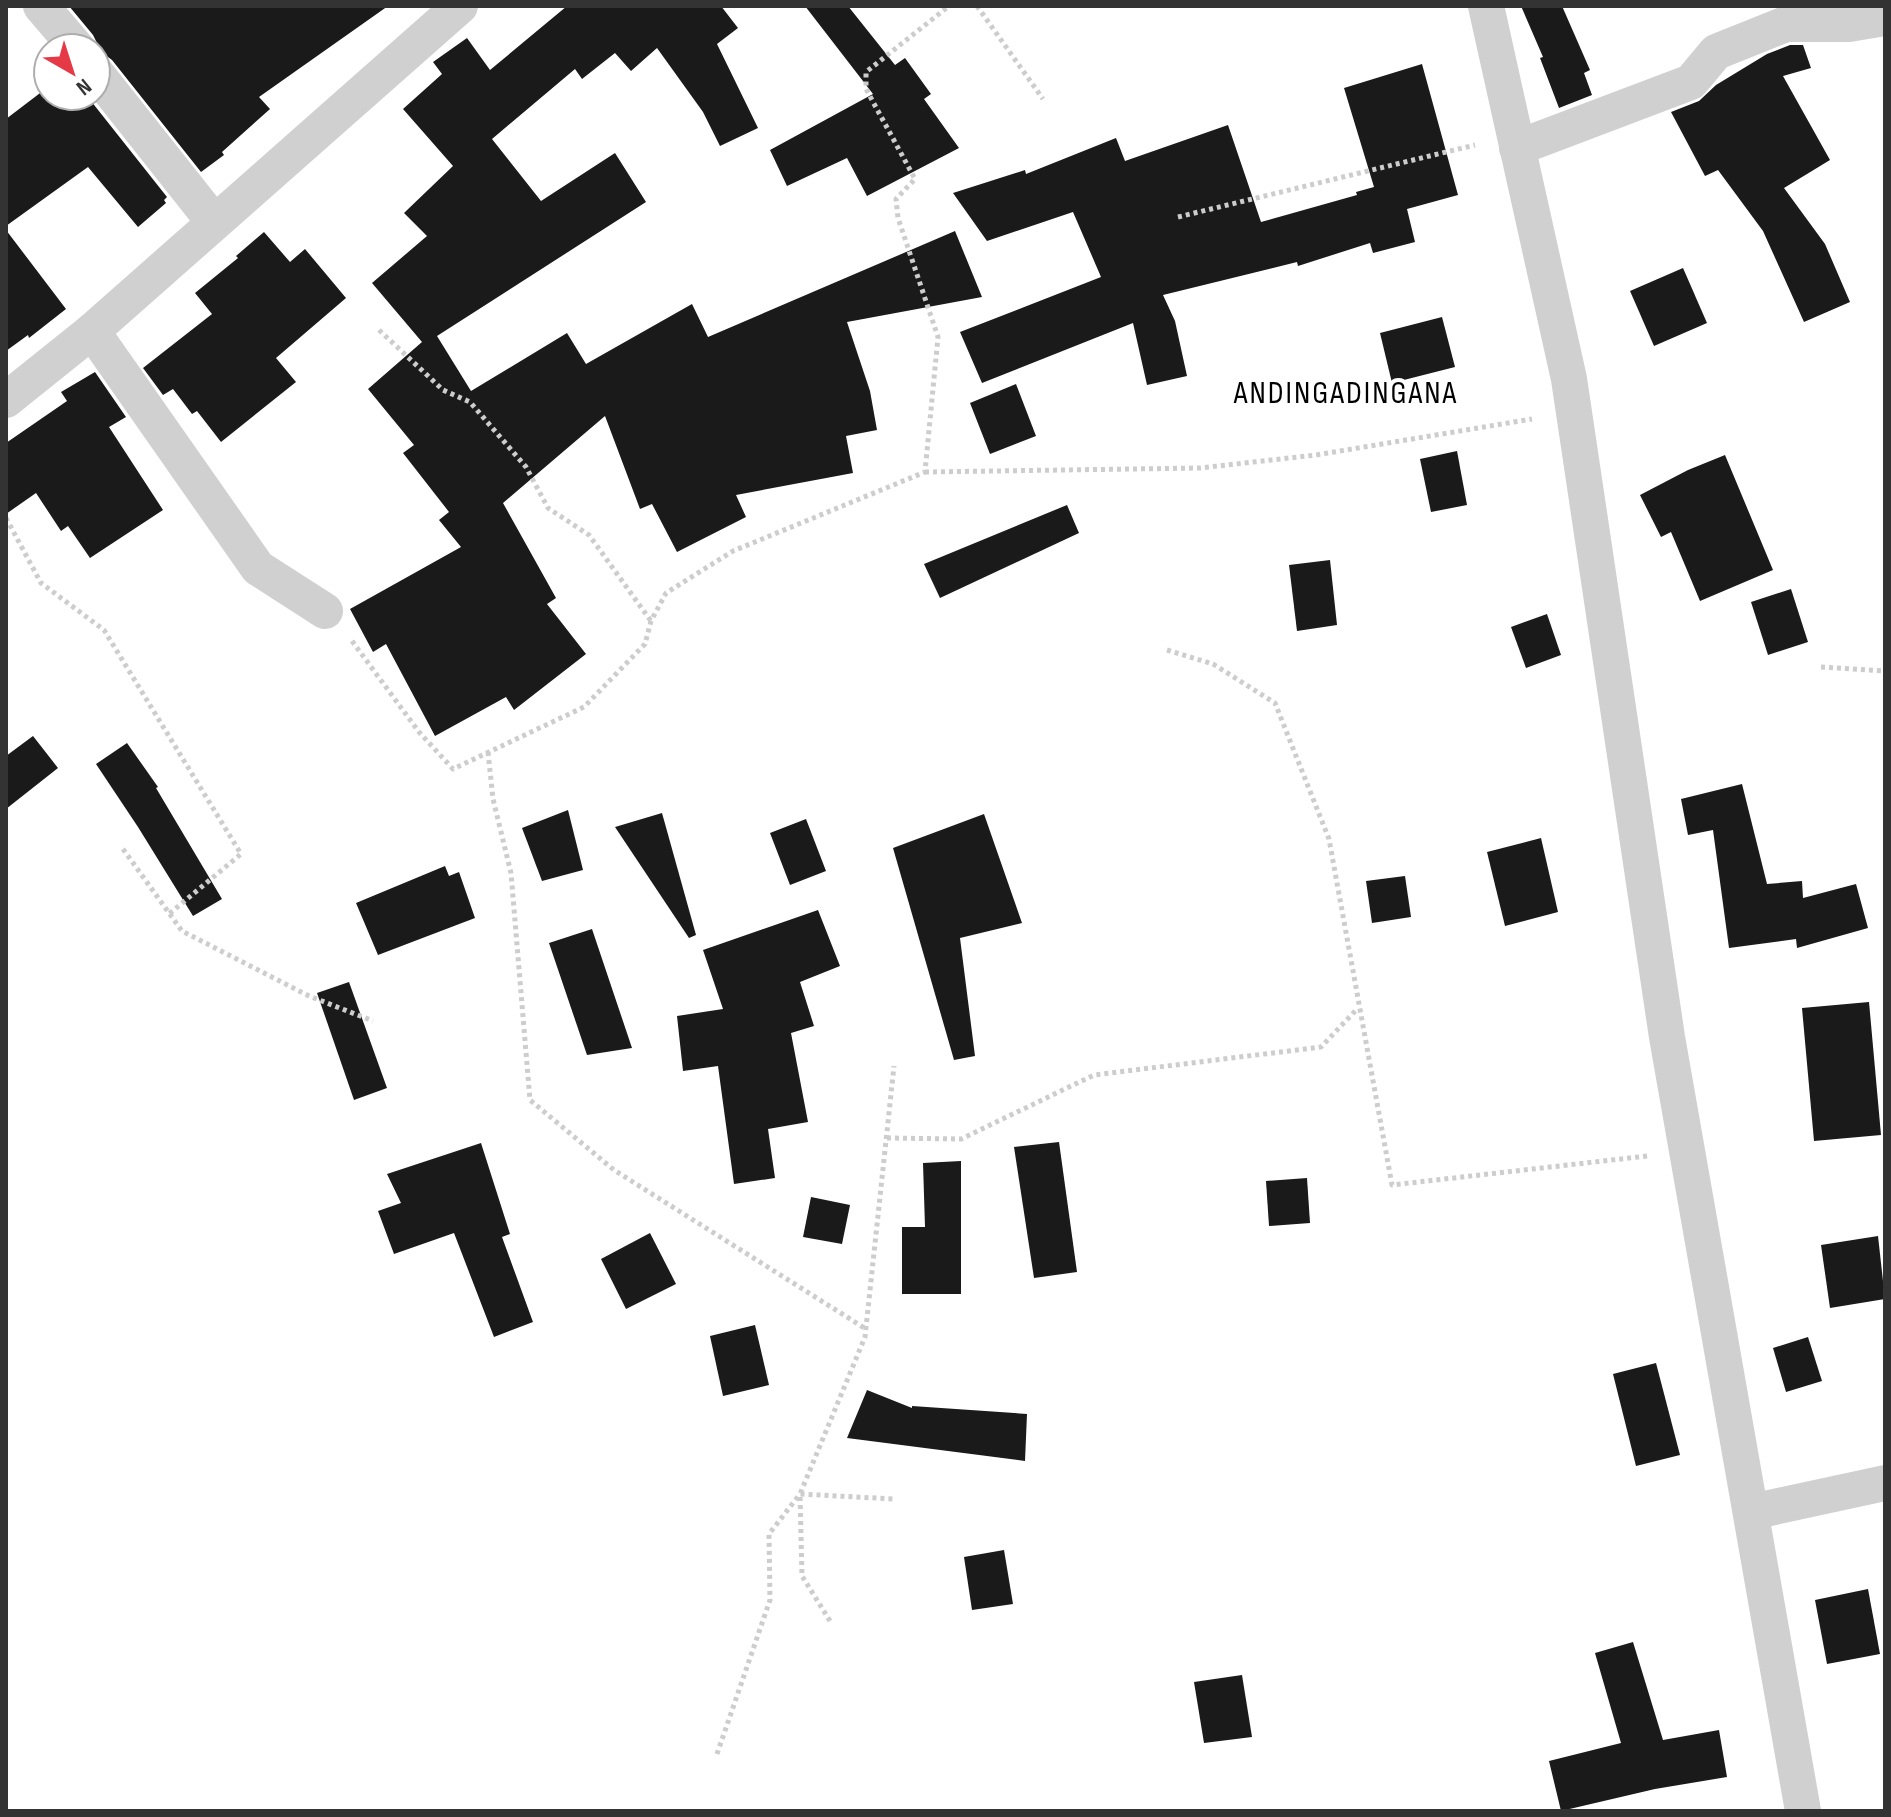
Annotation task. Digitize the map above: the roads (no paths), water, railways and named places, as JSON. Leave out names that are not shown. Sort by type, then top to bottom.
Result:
[{"type":"street","points":[[41,6],[63,32]]},
{"type":"street","points":[[6,400],[92,331],[460,6]]},
{"type":"street","points":[[1486,6],[1569,379],[1662,1006],[1803,1811]]},
{"type":"street","points":[[1516,142],[1691,82],[1716,52],[1786,24],[1849,24],[1885,18]]},
{"type":"street","points":[[112,93],[214,222]]},
{"type":"street","points":[[92,331],[258,568],[325,611]]},
{"type":"street","points":[[1751,1512],[1885,1483]]},
{"type":"district","name":"ANDINGADINGANA","points":[[1346,392]]}]
